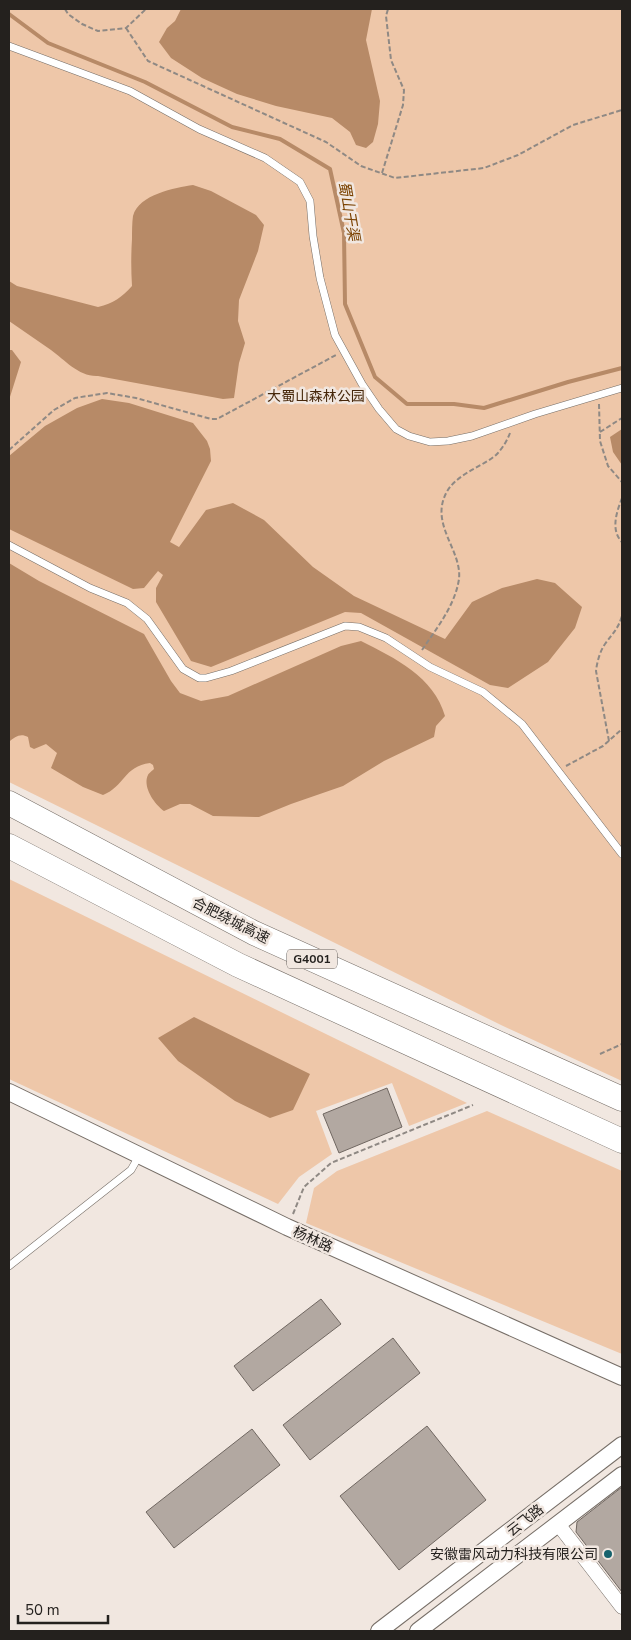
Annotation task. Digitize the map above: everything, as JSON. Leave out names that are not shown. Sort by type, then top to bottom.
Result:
[{"type":"highway","name":"合肥绕城高速","points":[[9,804],[254,933],[622,1099]]},
{"type":"highway","name":"G4001","points":[[9,846],[238,965],[622,1141]]},
{"type":"street","name":"杨林路","points":[[9,1092],[287,1227],[622,1377]]},
{"type":"street","name":"云飞路","points":[[380,1631],[622,1445]]},
{"type":"street","name":"云飞路","points":[[418,1631],[622,1476]]},
{"type":"street","points":[[558,1524],[622,1607]]},
{"type":"lane","points":[[9,46],[130,91],[199,129],[265,158],[300,182],[310,201],[313,236],[320,278],[335,335],[362,384],[379,409],[396,429],[409,436],[430,442],[448,441],[472,436],[622,388]]},
{"type":"lane","points":[[9,545],[90,588],[127,604],[147,619],[183,669],[198,678],[206,678],[231,671],[348,626],[364,628],[386,638],[430,667],[483,692],[522,724],[622,854]]},
{"type":"lane","points":[[9,1266],[130,1170],[138,1156]]},
{"type":"path","points":[[65,9],[68,14],[82,24],[98,31],[126,28],[146,9]]},
{"type":"path","points":[[382,173],[403,105],[404,90],[391,60],[386,16],[388,9]]},
{"type":"path","points":[[126,28],[148,61],[326,142],[361,166],[394,178],[484,168],[518,155],[573,125],[622,110]]},
{"type":"path","points":[[9,450],[54,410],[75,398],[107,393],[136,398],[217,419],[343,351]]},
{"type":"path","points":[[599,394],[600,441],[608,466],[622,482]]},
{"type":"path","points":[[600,432],[622,418]]},
{"type":"path","points":[[416,658],[444,618],[454,596],[459,578],[456,561],[445,534],[441,514],[444,498],[451,486],[468,471],[498,453],[506,442],[515,421]]},
{"type":"path","points":[[622,498],[617,510],[615,528],[622,542]]},
{"type":"path","points":[[608,741],[596,671],[604,645],[618,629],[622,616]]},
{"type":"path","points":[[557,770],[584,758],[622,729]]},
{"type":"path","points":[[600,1054],[622,1044]]},
{"type":"path","points":[[287,1227],[304,1188],[331,1163],[472,1106]]},
{"type":"green space","name":"大蜀山森林公园","points":[[9,9],[622,9],[622,1081],[501,1025],[9,782]]},
{"type":"green space","points":[[9,879],[467,1103],[409,1126],[392,1083],[316,1111],[332,1154],[299,1177],[278,1204],[9,1079]]},
{"type":"green space","points":[[487,1111],[622,1171],[622,1354],[306,1223],[314,1188],[337,1171]]},
{"type":"shaded area","points":[[181,9],[372,9],[366,40],[380,101],[378,124],[373,142],[366,148],[356,145],[350,132],[332,118],[276,106],[237,94],[202,78],[171,58],[159,42],[167,28],[175,21]]},
{"type":"shaded area","points":[[193,185],[211,191],[256,215],[264,225],[258,251],[239,300],[238,321],[245,343],[239,363],[234,398],[223,399],[85,374],[78,371],[9,321],[9,281],[17,286],[98,307],[109,304],[121,297],[132,286],[132,225],[133,216],[137,208],[142,202],[158,193]]},
{"type":"shaded area","points":[[9,350],[12,350],[21,362],[9,400]]},
{"type":"shaded area","points":[[102,399],[129,403],[193,423],[207,441],[211,461],[170,542],[179,547],[206,510],[233,503],[264,520],[313,567],[354,596],[445,639],[472,602],[502,588],[537,579],[555,583],[582,607],[575,628],[548,662],[508,688],[490,685],[361,613],[345,612],[211,667],[191,661],[156,602],[156,588],[163,575],[158,571],[144,588],[133,589],[9,529],[9,456],[45,426],[77,408]]},
{"type":"shaded area","points":[[622,429],[622,465],[613,452],[610,437]]},
{"type":"shaded area","points":[[9,563],[39,581],[144,634],[180,693],[201,701],[228,696],[341,646],[361,641],[387,654],[412,670],[432,690],[440,702],[445,716],[436,726],[434,737],[384,761],[343,786],[259,817],[213,816],[190,804],[180,804],[164,811],[153,800],[148,790],[148,774],[154,769],[150,763],[141,765],[129,772],[116,787],[103,795],[83,787],[51,768],[57,753],[46,744],[34,749],[30,747],[28,737],[22,735],[9,742]]},
{"type":"shaded area","points":[[194,1017],[310,1074],[293,1110],[270,1118],[235,1101],[178,1061],[158,1038]]},
{"type":"building","points":[[387,1088],[402,1127],[339,1153],[323,1114]]},
{"type":"building","points":[[321,1299],[341,1324],[253,1391],[234,1366]]},
{"type":"building","points":[[393,1338],[420,1373],[310,1460],[283,1425]]},
{"type":"building","points":[[427,1426],[486,1500],[399,1570],[340,1496]]},
{"type":"building","points":[[252,1429],[280,1465],[174,1548],[146,1512]]},
{"type":"building","name":"安徽雷风动力科技有限公司","points":[[622,1487],[622,1592],[576,1532],[577,1522]]},
{"type":"waterway","name":"蜀山干渠","points":[[9,14],[48,43],[145,82],[232,127],[280,139],[330,169],[344,233],[345,304],[375,377],[407,404],[454,404],[484,408],[568,382],[622,368]]},
{"type":"place","name":"安徽雷风动力科技有限公司","points":[[608,1554]]}]
